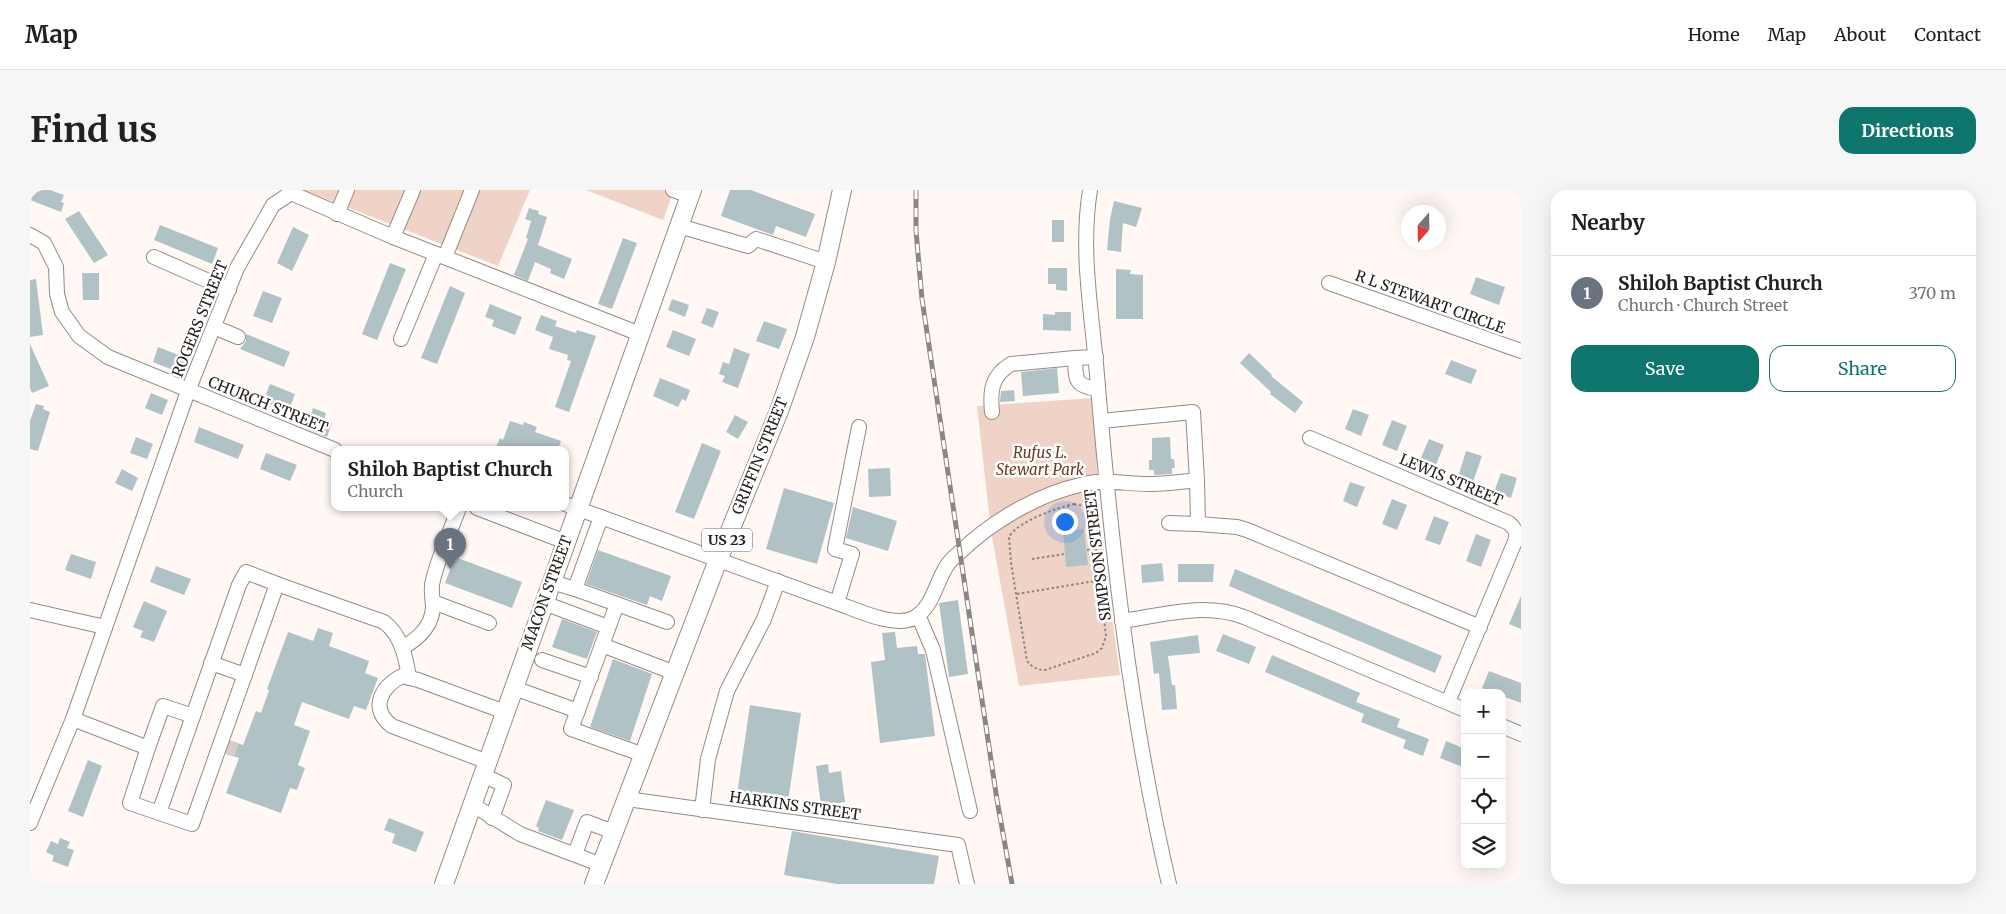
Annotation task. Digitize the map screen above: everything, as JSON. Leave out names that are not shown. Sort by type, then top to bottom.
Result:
[{"type":"main road","name":"GRIFFIN STREET","points":[[594,884],[718,560],[779,411],[804,337],[826,262],[842,190]]},
{"type":"main road","name":"MACON STREET","points":[[444,884],[566,542],[571,506],[640,334],[691,193]]},
{"type":"street","points":[[337,214],[347,190]]},
{"type":"street","points":[[393,237],[413,190]]},
{"type":"street","points":[[401,339],[472,190]]},
{"type":"street","points":[[673,190],[691,193]]},
{"type":"street","name":"SIMPSON STREET","points":[[1090,190],[1087,208],[1086,270],[1096,357],[1106,482],[1122,622],[1154,817],[1170,884]]},
{"type":"street","name":"ROGERS STREET","points":[[30,823],[73,719],[188,391],[229,290],[246,251],[273,205],[289,192],[393,237],[640,334]]},
{"type":"street","points":[[679,226],[748,246],[756,239],[826,262]]},
{"type":"street","name":"CHURCH STREET","points":[[30,235],[44,243],[56,268],[57,294],[62,312],[79,336],[108,357],[331,448]]},
{"type":"street","points":[[154,257],[229,290]]},
{"type":"street","name":"R L STEWART CIRCLE","points":[[1329,283],[1521,351]]},
{"type":"street","points":[[214,328],[238,337]]},
{"type":"street","points":[[992,412],[992,383],[1004,368],[1012,364],[1096,357]]},
{"type":"street","points":[[1075,358],[1076,379],[1081,385],[1098,389]]},
{"type":"street","points":[[1101,421],[1193,412],[1198,524]]},
{"type":"street","points":[[837,603],[852,554],[835,549],[859,427]]},
{"type":"street","name":"LEWIS STREET","points":[[1310,438],[1509,522],[1514,527],[1517,534],[1516,539],[1448,702]]},
{"type":"street","points":[[571,506],[837,603],[892,620],[909,620],[918,615],[928,602],[946,566],[986,529],[1038,500],[1085,483],[1147,484],[1197,480]]},
{"type":"street","points":[[402,648],[422,635],[431,617],[433,602],[432,583],[458,511]]},
{"type":"street","points":[[487,511],[566,542]]},
{"type":"street","points":[[575,589],[601,517]]},
{"type":"street","points":[[1169,523],[1237,527],[1247,530],[1480,627]]},
{"type":"street","points":[[159,813],[239,585],[246,572],[384,622],[395,632],[406,658],[409,678]]},
{"type":"street","points":[[552,582],[667,622]]},
{"type":"street","points":[[702,810],[708,759],[727,691],[764,619],[778,582]]},
{"type":"street","points":[[193,716],[163,706],[130,803],[192,824],[277,584]]},
{"type":"street","points":[[433,602],[489,623]]},
{"type":"street","points":[[544,603],[608,627]]},
{"type":"street","points":[[617,604],[571,729],[644,755]]},
{"type":"street","points":[[1122,622],[1202,608],[1223,610],[1461,708]]},
{"type":"street","points":[[30,610],[105,627]]},
{"type":"street","points":[[918,615],[933,650],[970,811]]},
{"type":"street","points":[[602,645],[675,673]]},
{"type":"street","points":[[542,660],[591,677]]},
{"type":"street","points":[[212,663],[245,675]]},
{"type":"street","points":[[492,818],[504,785],[485,769],[404,732],[385,720],[379,708],[383,692],[402,676],[505,712]]},
{"type":"street","points":[[514,688],[578,710]]},
{"type":"street","points":[[73,719],[148,748]]},
{"type":"street","points":[[214,763],[230,748],[232,736],[227,724]]},
{"type":"street","points":[[1506,728],[1521,734]]},
{"type":"street","name":"HARKINS STREET","points":[[627,799],[958,845],[967,884]]},
{"type":"street","points":[[473,805],[520,834],[602,865]]},
{"type":"street","points":[[575,854],[587,822],[614,832]]},
{"type":"path","points":[[1060,465],[1061,472]]},
{"type":"path","points":[[1080,505],[1088,512],[1101,580],[1106,636],[1102,648],[1090,657],[1045,670],[1035,669],[1027,661],[1011,563],[1009,538],[1011,534],[1025,523],[1068,506],[1080,505]]},
{"type":"path","points":[[1068,506],[1072,529]]},
{"type":"path","points":[[1087,550],[1096,549]]},
{"type":"path","points":[[1032,559],[1064,554]]},
{"type":"path","points":[[1016,594],[1101,580]]},
{"type":"green space","points":[[303,190],[530,190],[498,266]]},
{"type":"green space","points":[[586,190],[674,190],[663,220]]},
{"type":"green space","name":"Rufus L. Stewart Park","points":[[1094,398],[1098,498],[1120,675],[1019,686],[991,531],[977,406]]},
{"type":"building","points":[[30,190],[50,190],[64,195],[61,202],[64,203],[61,212],[30,200]]},
{"type":"building","points":[[730,190],[751,190],[815,214],[806,237],[776,226],[773,235],[721,216]]},
{"type":"building","points":[[1114,201],[1142,208],[1136,227],[1123,223],[1121,252],[1107,250]]},
{"type":"building","points":[[529,208],[539,211],[538,214],[547,217],[538,245],[572,259],[564,279],[550,273],[551,269],[535,262],[528,281],[514,275],[528,239],[526,238],[531,221],[525,219]]},
{"type":"building","points":[[79,211],[108,255],[94,263],[65,219]]},
{"type":"building","points":[[1052,220],[1064,220],[1064,242],[1052,242]]},
{"type":"building","points":[[160,225],[218,248],[212,264],[154,240]]},
{"type":"building","points":[[293,227],[309,235],[292,271],[277,263]]},
{"type":"building","points":[[623,238],[637,243],[612,309],[598,304]]},
{"type":"building","points":[[390,263],[406,269],[377,340],[362,334]]},
{"type":"building","points":[[1048,268],[1067,268],[1067,291],[1056,290],[1056,284],[1048,284]]},
{"type":"building","points":[[1116,269],[1131,270],[1130,274],[1143,275],[1143,319],[1116,319]]},
{"type":"building","points":[[82,273],[99,273],[99,300],[83,300]]},
{"type":"building","points":[[1476,277],[1505,287],[1499,305],[1470,294]]},
{"type":"building","points":[[36,279],[43,335],[30,337],[30,280]]},
{"type":"building","points":[[450,286],[465,293],[437,364],[421,358]]},
{"type":"building","points":[[263,291],[282,298],[272,323],[253,316]]},
{"type":"building","points":[[672,299],[689,305],[685,317],[668,310]]},
{"type":"building","points":[[490,304],[522,317],[515,335],[492,326],[494,320],[485,317]]},
{"type":"building","points":[[707,308],[719,312],[713,328],[701,323]]},
{"type":"building","points":[[1055,312],[1071,312],[1071,331],[1043,330],[1043,314],[1055,315]]},
{"type":"building","points":[[541,315],[557,321],[555,326],[576,333],[577,330],[596,336],[569,412],[555,407],[571,361],[567,360],[568,355],[549,349],[553,337],[535,330]]},
{"type":"building","points":[[764,321],[787,329],[779,349],[756,341]]},
{"type":"building","points":[[673,330],[696,339],[689,356],[666,347]]},
{"type":"building","points":[[246,334],[290,352],[284,367],[240,349],[246,341]]},
{"type":"building","points":[[30,344],[49,386],[32,393],[30,388]]},
{"type":"building","points":[[158,347],[186,358],[180,373],[153,362]]},
{"type":"building","points":[[734,348],[750,354],[738,388],[722,382],[725,376],[719,374],[723,362],[729,364]]},
{"type":"building","points":[[1249,353],[1271,376],[1303,402],[1295,413],[1270,394],[1271,392],[1240,363]]},
{"type":"building","points":[[1451,360],[1477,370],[1471,384],[1445,374]]},
{"type":"building","points":[[1057,368],[1059,393],[1023,396],[1021,372]]},
{"type":"building","points":[[660,378],[690,390],[686,401],[682,399],[678,407],[653,396]]},
{"type":"building","points":[[270,384],[295,394],[289,410],[263,402]]},
{"type":"building","points":[[1014,390],[1015,401],[1000,402],[1001,391]]},
{"type":"building","points":[[151,393],[168,400],[162,415],[145,408]]},
{"type":"building","points":[[36,404],[44,406],[43,409],[50,412],[38,451],[30,449],[30,421]]},
{"type":"building","points":[[313,408],[326,413],[324,420],[332,423],[327,437],[306,429]]},
{"type":"building","points":[[1353,409],[1369,415],[1361,436],[1345,429]]},
{"type":"building","points":[[735,415],[748,422],[738,439],[726,432]]},
{"type":"building","points":[[1392,420],[1407,426],[1397,451],[1382,445]]},
{"type":"building","points":[[510,421],[523,425],[524,422],[537,427],[535,432],[561,441],[559,446],[497,446],[500,438],[503,440]]},
{"type":"building","points":[[199,427],[244,445],[238,459],[194,442]]},
{"type":"building","points":[[136,437],[153,444],[147,459],[130,453]]},
{"type":"building","points":[[1170,437],[1171,459],[1174,459],[1175,468],[1172,468],[1172,474],[1154,475],[1154,470],[1149,470],[1149,460],[1152,460],[1152,438]]},
{"type":"building","points":[[1429,439],[1444,445],[1435,467],[1420,460]]},
{"type":"building","points":[[702,443],[721,451],[694,519],[675,512]]},
{"type":"building","points":[[1466,451],[1482,456],[1473,482],[1458,477]]},
{"type":"building","points":[[266,453],[297,465],[290,481],[260,469]]},
{"type":"building","points":[[890,468],[891,496],[869,497],[868,469]]},
{"type":"building","points":[[122,469],[138,478],[132,491],[115,483]]},
{"type":"building","points":[[1501,473],[1517,478],[1511,498],[1494,492]]},
{"type":"building","points":[[1350,482],[1365,487],[1357,507],[1343,501]]},
{"type":"building","points":[[784,488],[834,503],[817,564],[766,549]]},
{"type":"building","points":[[1392,499],[1407,505],[1397,530],[1382,524]]},
{"type":"building","points":[[853,507],[897,521],[888,551],[846,538]]},
{"type":"building","points":[[1434,516],[1449,522],[1440,545],[1425,540]]},
{"type":"building","points":[[1084,529],[1088,565],[1066,567],[1063,531]]},
{"type":"building","points":[[1476,534],[1491,540],[1481,567],[1466,561]]},
{"type":"building","points":[[598,550],[671,576],[662,601],[650,596],[647,605],[586,584]]},
{"type":"building","points":[[71,554],[96,562],[91,579],[65,570]]},
{"type":"building","points":[[455,557],[522,582],[512,608],[445,583]]},
{"type":"building","points":[[1162,563],[1164,581],[1142,583],[1141,565]]},
{"type":"building","points":[[1178,564],[1214,564],[1213,582],[1178,582]]},
{"type":"building","points":[[156,566],[191,579],[184,595],[150,582]]},
{"type":"building","points":[[1235,569],[1442,656],[1435,673],[1229,586]]},
{"type":"building","points":[[1521,596],[1521,629],[1509,624]]},
{"type":"building","points":[[958,600],[968,674],[949,677],[939,603]]},
{"type":"building","points":[[144,601],[167,611],[154,642],[140,637],[143,631],[133,627]]},
{"type":"building","points":[[562,619],[597,632],[587,659],[552,647]]},
{"type":"building","points":[[318,628],[333,633],[329,646],[369,661],[365,673],[378,678],[366,710],[354,706],[349,719],[302,702],[294,725],[310,731],[298,765],[305,768],[297,790],[290,788],[281,813],[226,793],[239,758],[226,754],[231,741],[243,745],[256,711],[261,713],[269,690],[267,689],[288,632],[313,641]]},
{"type":"building","points":[[895,632],[897,648],[917,646],[918,654],[925,654],[935,736],[880,743],[871,662],[885,660],[882,633]]},
{"type":"building","points":[[1223,634],[1256,647],[1249,664],[1216,651]]},
{"type":"building","points":[[1198,635],[1200,653],[1168,656],[1172,685],[1175,685],[1177,709],[1162,710],[1159,673],[1154,674],[1150,642]]},
{"type":"building","points":[[1272,655],[1360,693],[1356,702],[1400,719],[1397,727],[1429,739],[1423,756],[1403,748],[1406,740],[1361,722],[1364,714],[1265,672]]},
{"type":"building","points":[[613,659],[652,674],[630,741],[590,727]]},
{"type":"building","points":[[1489,671],[1521,683],[1521,703],[1506,697],[1506,689],[1482,688]]},
{"type":"building","points":[[750,705],[801,713],[788,802],[737,794]]},
{"type":"building","points":[[1446,741],[1461,747],[1461,766],[1440,758]]},
{"type":"building","points":[[88,760],[102,766],[83,817],[68,811]]},
{"type":"building","points":[[828,764],[829,773],[841,771],[845,802],[821,806],[816,766]]},
{"type":"building","points":[[546,800],[574,810],[562,840],[538,831],[539,828],[536,826]]},
{"type":"building","points":[[389,818],[424,832],[416,852],[392,843],[395,834],[384,830]]},
{"type":"building","points":[[792,831],[939,856],[934,884],[837,884],[784,875]]},
{"type":"building","points":[[60,838],[70,842],[67,848],[74,850],[68,867],[52,861],[54,856],[46,852],[51,841],[58,844]]},
{"type":"tunnel","points":[[228,754],[232,741]]},
{"type":"railway","points":[[916,190],[916,231],[922,299],[997,800],[1012,884]]},
{"type":"place","name":"Shiloh Baptist Church","points":[[450,569]]}]
